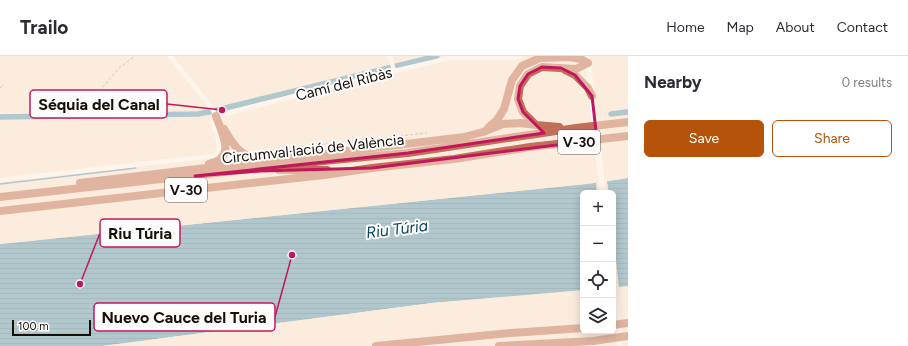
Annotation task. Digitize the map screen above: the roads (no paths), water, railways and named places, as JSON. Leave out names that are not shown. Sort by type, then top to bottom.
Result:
[{"type":"highway","points":[[483,132],[498,120],[504,109],[512,80],[522,66],[540,58],[570,56],[588,60]]},
{"type":"highway","points":[[536,125],[523,112],[518,99],[520,86],[528,74],[542,67],[576,69],[588,60]]},
{"type":"highway","points":[[561,68],[575,75],[588,88],[592,101]]},
{"type":"highway","points":[[216,116],[227,134],[243,154],[256,158],[316,154]]},
{"type":"highway","points":[[111,179],[209,164],[219,161],[225,153],[225,143],[216,116]]},
{"type":"highway","name":"Circumval·lació de València","points":[[0,197],[408,153],[576,128],[628,122]]},
{"type":"highway","points":[[0,193],[464,137],[483,132],[503,124],[520,123],[576,128]]},
{"type":"highway","name":"Circumval·lació de València","points":[[0,211],[324,175],[454,159],[530,147],[628,136]]},
{"type":"highway","points":[[195,176],[260,170],[372,168]]},
{"type":"highway","points":[[616,325],[628,323]]},
{"type":"highway","points":[[376,346],[580,328]]},
{"type":"highway","points":[[498,346],[593,341],[628,336]]},
{"type":"highway","points":[[593,341],[603,343],[628,340]]},
{"type":"street","points":[[0,180],[214,156],[217,154],[220,146],[212,122],[216,116],[211,107],[170,56]]},
{"type":"street","points":[[390,56],[394,71]]},
{"type":"street","name":"Camí del Ribàs","points":[[216,116],[450,58],[512,58],[521,56]]},
{"type":"street","points":[[588,60],[603,190]]},
{"type":"street","points":[[615,298],[620,346]]},
{"type":"water","points":[[628,178],[628,286],[616,288],[616,190],[580,190],[580,291],[432,303],[103,346],[0,346],[0,244],[595,183]]},
{"type":"waterway","points":[[0,117],[198,114],[437,56]]},
{"type":"waterway","points":[[611,114],[628,112]]},
{"type":"waterway","points":[[0,184],[136,168]]},
{"type":"place","name":"Séquia del Canal","points":[[222,110]]},
{"type":"place","name":"Nuevo Cauce del Turia","points":[[292,255]]},
{"type":"place","name":"Riu Túria","points":[[80,284]]}]
